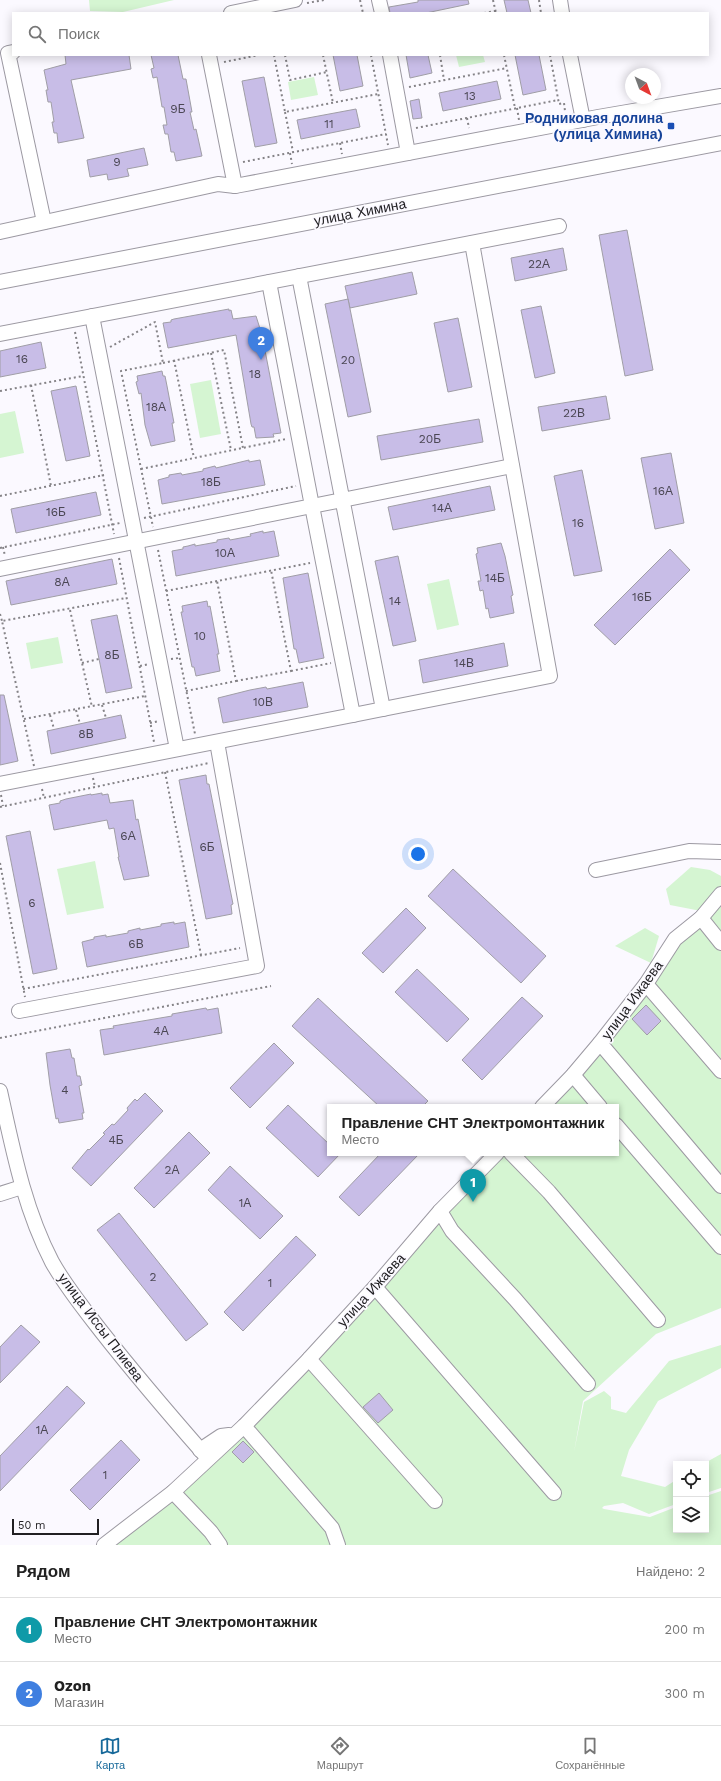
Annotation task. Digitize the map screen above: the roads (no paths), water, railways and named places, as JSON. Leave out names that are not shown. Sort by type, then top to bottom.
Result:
[{"type":"street","points":[[236,12],[295,0]]},
{"type":"street","points":[[379,0],[382,12]]},
{"type":"street","points":[[560,0],[562,12]]},
{"type":"street","points":[[12,52],[8,53],[44,222]]},
{"type":"street","points":[[209,56],[235,186]]},
{"type":"street","points":[[390,56],[414,152]]},
{"type":"street","points":[[570,56],[583,120]]},
{"type":"street","points":[[0,232],[218,184],[235,186],[583,120],[721,96]]},
{"type":"street","name":"улица Химина","points":[[0,282],[721,143]]},
{"type":"street","points":[[0,334],[559,226]]},
{"type":"street","points":[[0,784],[550,676],[472,243]]},
{"type":"street","points":[[299,276],[383,709]]},
{"type":"street","points":[[269,282],[353,715]]},
{"type":"street","points":[[92,316],[177,749]]},
{"type":"street","points":[[0,568],[512,466]]},
{"type":"street","points":[[23,1011],[257,966],[216,742]]},
{"type":"street","points":[[596,870],[689,851],[721,852]]},
{"type":"street","name":"улица Ижаева","points":[[545,1104],[573,1075],[600,1043],[646,984],[675,939],[701,918],[721,894]]},
{"type":"street","points":[[701,918],[721,943]]},
{"type":"street","points":[[646,984],[721,1071]]},
{"type":"street","points":[[600,1043],[721,1186]]},
{"type":"street","points":[[573,1075],[597,1104]]},
{"type":"street","name":"улица Иссы Плиева","points":[[0,1092],[22,1187],[30,1212],[53,1263],[77,1299],[127,1364],[202,1452],[220,1436],[239,1430]]},
{"type":"street","points":[[619,1128],[721,1247]]},
{"type":"street","name":"улица Ижаева","points":[[104,1545],[173,1492],[239,1430],[309,1359],[375,1287],[440,1211],[494,1156]]},
{"type":"street","points":[[514,1156],[549,1192],[658,1320]]},
{"type":"street","points":[[0,1194],[22,1187]]},
{"type":"street","points":[[440,1211],[452,1231],[515,1299],[588,1384]]},
{"type":"street","points":[[375,1287],[554,1493]]},
{"type":"street","points":[[309,1359],[435,1501]]},
{"type":"street","points":[[239,1430],[332,1528],[338,1545]]},
{"type":"street","points":[[173,1492],[211,1532],[220,1545]]},
{"type":"place","name":"Родниковая долина (улица Химина)","points":[[671,126]]},
{"type":"place","name":"Ozon","points":[[261,360]]},
{"type":"place","name":"Правление СНТ Электромонтажник","points":[[473,1202]]}]
